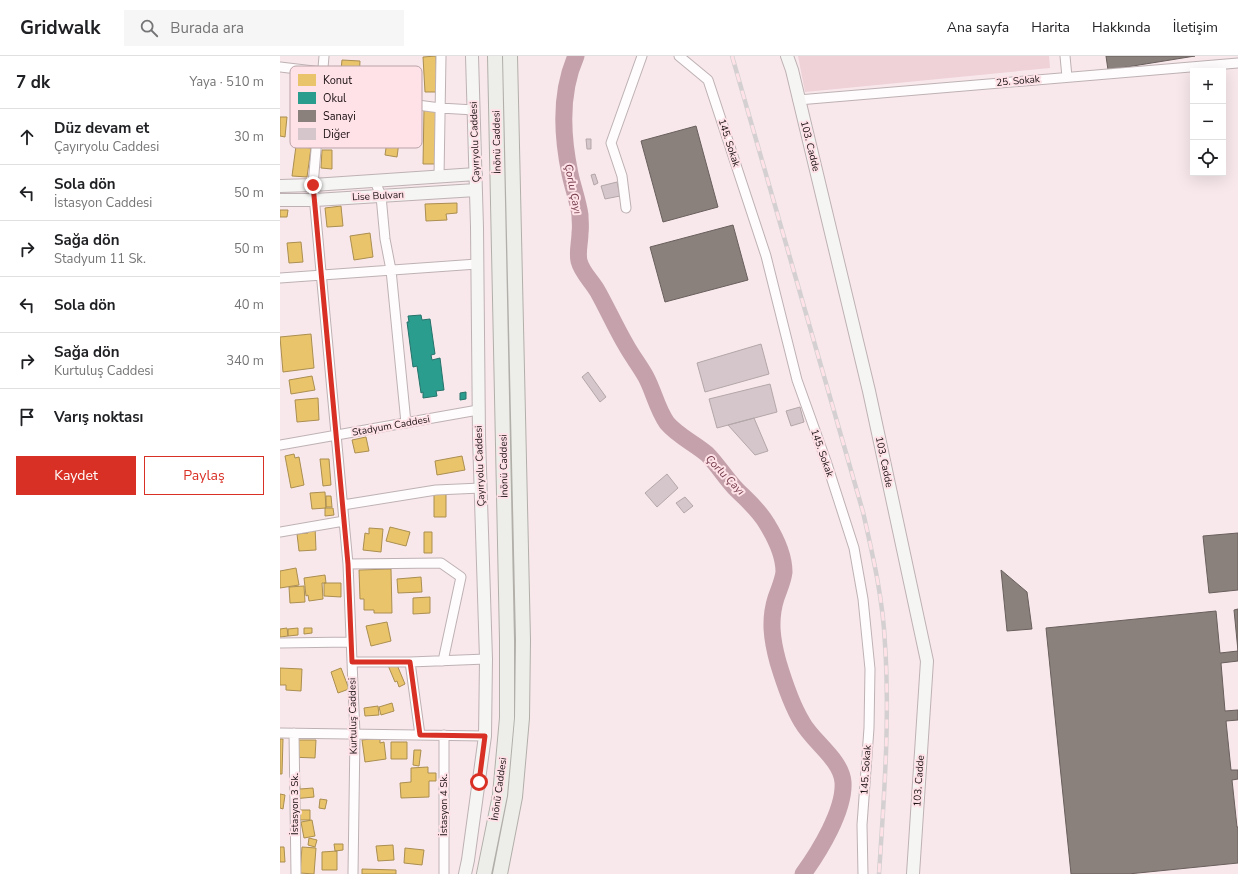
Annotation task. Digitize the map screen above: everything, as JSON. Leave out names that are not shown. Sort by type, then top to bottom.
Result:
[{"type":"main road","name":"İnönü Caddesi","points":[[484,874],[500,795],[506,718],[507,640],[495,56]]},
{"type":"main road","points":[[500,874],[515,797],[522,710],[523,640],[510,56]]},
{"type":"street","name":"Kurtuluş Caddesi","points":[[323,66],[324,56]]},
{"type":"street","points":[[439,177],[441,56]]},
{"type":"street","name":"Çayıryolu Caddesi","points":[[465,874],[485,736],[486,659],[478,410],[476,174],[472,56]]},
{"type":"street","points":[[626,208],[622,176],[611,143],[642,56]]},
{"type":"street","name":"145. Sokak","points":[[679,56],[708,80],[766,256],[797,380],[826,461],[854,548],[862,599],[870,669],[869,728],[862,825],[863,874]]},
{"type":"street","name":"103. Cadde","points":[[787,56],[792,70],[869,391],[927,661],[913,874]]},
{"type":"street","points":[[1065,56],[1067,77]]},
{"type":"street","name":"25. Sokak","points":[[798,100],[1238,63]]},
{"type":"street","points":[[280,67],[290,68]]},
{"type":"street","points":[[422,106],[474,110]]},
{"type":"street","name":"Kurtuluş Caddesi","points":[[316,148],[313,185],[348,564],[354,734],[353,874]]},
{"type":"street","name":"Lise Bulvarı","points":[[280,186],[476,174]]},
{"type":"street","points":[[375,181],[381,196],[385,239],[391,270],[406,423]]},
{"type":"street","name":"Lise Bulvarı","points":[[280,200],[315,200],[476,190]]},
{"type":"street","points":[[280,278],[477,264]]},
{"type":"street","name":"Stadyum Caddesi","points":[[280,445],[478,410]]},
{"type":"street","points":[[343,505],[436,490],[481,488]]},
{"type":"street","points":[[280,532],[344,521]]},
{"type":"street","points":[[348,564],[442,563],[461,577],[443,661]]},
{"type":"street","points":[[280,643],[351,642]]},
{"type":"street","points":[[352,662],[410,662],[486,659]]},
{"type":"street","points":[[410,662],[420,735]]},
{"type":"street","points":[[280,733],[485,736]]},
{"type":"street","name":"İstasyon 3 Sk.","points":[[294,733],[296,874]]},
{"type":"street","name":"İstasyon 4 Sk.","points":[[444,735],[444,874]]},
{"type":"shaded area","points":[[798,56],[1049,56],[1050,68],[805,92]]},
{"type":"building: Konut","points":[[436,56],[437,92],[425,92],[423,57]]},
{"type":"building: Konut","points":[[342,60],[360,61],[360,66],[341,66]]},
{"type":"building: Konut","points":[[424,109],[438,109],[437,164],[423,164]]},
{"type":"building: Konut","points":[[280,117],[287,117],[285,137],[280,136]]},
{"type":"building: Konut","points":[[296,148],[311,148],[307,177],[292,176]]},
{"type":"building: Konut","points":[[386,148],[398,148],[397,157],[385,155]]},
{"type":"building: Konut","points":[[322,150],[332,150],[332,169],[321,168]]},
{"type":"building: Konut","points":[[457,203],[457,213],[446,214],[447,220],[426,221],[425,204]]},
{"type":"building: Konut","points":[[341,206],[343,226],[327,227],[325,208]]},
{"type":"building: Konut","points":[[280,210],[288,210],[287,217],[280,217]]},
{"type":"building: Konut","points":[[370,233],[373,257],[354,260],[350,236]]},
{"type":"building: Konut","points":[[301,242],[303,262],[289,263],[287,243]]},
{"type":"building: Konut","points":[[311,334],[314,368],[283,372],[280,337]]},
{"type":"building: Konut","points":[[312,376],[315,390],[291,394],[289,380]]},
{"type":"building: Konut","points":[[318,398],[319,420],[297,422],[295,400]]},
{"type":"building: Konut","points":[[366,437],[369,451],[355,453],[352,440]]},
{"type":"building: Konut","points":[[294,454],[295,458],[299,457],[304,485],[291,488],[285,456]]},
{"type":"building: Konut","points":[[462,456],[465,470],[437,475],[435,461]]},
{"type":"building: Konut","points":[[320,459],[329,459],[331,485],[323,486]]},
{"type":"building: Konut","points":[[325,492],[326,508],[312,509],[310,493]]},
{"type":"building: Konut","points":[[434,493],[446,493],[446,517],[434,517]]},
{"type":"building: Konut","points":[[326,496],[331,496],[332,507],[326,507]]},
{"type":"building: Konut","points":[[325,508],[333,508],[334,515],[325,516]]},
{"type":"building: Konut","points":[[315,526],[316,550],[299,551],[297,534],[308,533],[308,527]]},
{"type":"building: Konut","points":[[390,527],[410,532],[406,546],[386,541]]},
{"type":"building: Konut","points":[[369,528],[383,529],[381,552],[363,550],[365,533],[369,534]]},
{"type":"building: Konut","points":[[424,532],[432,532],[432,553],[424,553]]},
{"type":"building: Konut","points":[[296,568],[299,585],[280,588],[280,571]]},
{"type":"building: Konut","points":[[391,569],[392,613],[374,613],[374,610],[364,610],[364,599],[360,599],[359,570]]},
{"type":"building: Konut","points":[[325,575],[326,583],[322,583],[323,599],[309,601],[308,595],[306,596],[304,578]]},
{"type":"building: Konut","points":[[421,577],[422,592],[398,593],[397,579]]},
{"type":"building: Konut","points":[[324,583],[341,583],[341,597],[324,596]]},
{"type":"building: Konut","points":[[304,586],[305,602],[290,603],[289,587]]},
{"type":"building: Konut","points":[[430,597],[430,613],[413,614],[413,598]]},
{"type":"building: Konut","points":[[387,622],[391,641],[371,646],[366,626]]},
{"type":"building: Konut","points":[[287,628],[288,636],[280,637],[280,629]]},
{"type":"building: Konut","points":[[298,628],[298,635],[288,636],[288,629]]},
{"type":"building: Konut","points":[[304,628],[312,628],[312,633],[304,634]]},
{"type":"building: Konut","points":[[395,660],[405,684],[399,687],[397,681],[395,682],[387,663]]},
{"type":"building: Konut","points":[[280,668],[302,669],[301,691],[286,690],[286,685],[280,685]]},
{"type":"building: Konut","points":[[341,668],[349,689],[338,693],[331,672]]},
{"type":"building: Konut","points":[[392,703],[394,711],[381,715],[379,707]]},
{"type":"building: Konut","points":[[378,706],[379,715],[365,716],[364,708]]},
{"type":"building: Konut","points":[[380,738],[380,743],[384,742],[386,759],[365,762],[362,740]]},
{"type":"building: Konut","points":[[280,739],[283,739],[282,774],[280,774]]},
{"type":"building: Konut","points":[[290,740],[316,740],[315,758],[290,757]]},
{"type":"building: Konut","points":[[391,742],[407,742],[407,759],[391,759]]},
{"type":"building: Konut","points":[[414,750],[421,750],[419,766],[413,765]]},
{"type":"building: Konut","points":[[428,767],[428,773],[436,773],[436,781],[429,781],[429,797],[401,798],[400,783],[411,782],[411,768]]},
{"type":"building: Konut","points":[[299,776],[300,789],[313,788],[314,797],[293,799]]},
{"type":"building: Konut","points":[[280,794],[285,795],[283,809],[280,808]]},
{"type":"building: Konut","points":[[320,799],[327,800],[325,809],[319,808]]},
{"type":"building: Konut","points":[[291,810],[310,810],[310,820],[291,820]]},
{"type":"building: Konut","points":[[312,820],[315,836],[304,838],[301,822]]},
{"type":"building: Konut","points":[[309,838],[317,840],[315,847],[308,845]]},
{"type":"building: Konut","points":[[334,844],[343,844],[343,850],[335,851]]},
{"type":"building: Konut","points":[[393,845],[394,860],[378,861],[376,846]]},
{"type":"building: Konut","points":[[280,847],[284,847],[285,862],[280,862]]},
{"type":"building: Konut","points":[[302,847],[316,848],[314,874],[300,873]]},
{"type":"building: Konut","points":[[405,848],[424,850],[422,865],[404,863]]},
{"type":"building: Konut","points":[[337,851],[337,870],[322,870],[322,852]]},
{"type":"building: Konut","points":[[362,869],[396,870],[396,874],[362,874]]},
{"type":"building: Okul","points":[[421,315],[422,320],[430,319],[435,354],[431,355],[432,360],[440,358],[444,390],[436,391],[437,396],[423,398],[417,366],[413,367],[407,322],[409,322],[408,316]]},
{"type":"building: Okul","points":[[466,392],[466,399],[460,400],[460,393]]},
{"type":"building: Sanayi","points":[[1106,56],[1195,56],[1108,70]]},
{"type":"building: Sanayi","points":[[696,126],[718,207],[663,222],[641,141]]},
{"type":"building: Sanayi","points":[[733,225],[748,280],[665,302],[650,247]]},
{"type":"building: Sanayi","points":[[1238,533],[1238,590],[1209,593],[1203,536]]},
{"type":"building: Sanayi","points":[[1001,570],[1027,592],[1032,629],[1007,631]]},
{"type":"building: Sanayi","points":[[1238,609],[1238,651],[1234,610]]},
{"type":"building: Sanayi","points":[[1216,611],[1220,653],[1238,651],[1238,661],[1221,663],[1225,711],[1238,710],[1238,720],[1226,721],[1231,770],[1238,770],[1238,779],[1232,780],[1238,827],[1238,863],[1128,874],[1071,874],[1046,628]]},
{"type":"building: Diğer","points":[[586,139],[591,139],[591,149],[587,149]]},
{"type":"building: Diğer","points":[[595,174],[598,183],[594,185],[591,175]]},
{"type":"building: Diğer","points":[[617,182],[620,196],[605,199],[601,186]]},
{"type":"building: Diğer","points":[[761,344],[769,374],[705,392],[697,363]]},
{"type":"building: Diğer","points":[[588,372],[606,397],[600,402],[582,377]]},
{"type":"building: Diğer","points":[[770,384],[777,412],[717,428],[709,399]]},
{"type":"building: Diğer","points":[[800,407],[804,422],[791,426],[786,411]]},
{"type":"building: Diğer","points":[[754,418],[768,451],[755,455],[728,425]]},
{"type":"building: Diğer","points":[[667,474],[678,488],[657,507],[645,493]]},
{"type":"building: Diğer","points":[[685,497],[693,506],[684,513],[676,503]]},
{"type":"waterway","name":"Çorlu Çayı","points":[[576,56],[567,84],[564,129],[567,159],[580,215],[578,254],[580,265],[598,292],[622,339],[646,377],[667,423],[676,432],[707,454],[733,486],[757,510],[770,529],[781,553],[784,572],[774,606],[772,622],[774,646],[778,662],[794,708],[807,729],[832,758],[841,774],[843,782],[843,793],[840,805],[830,830],[803,874]]},
{"type":"railway","points":[[732,56],[863,512],[877,578],[884,627],[887,702],[886,759],[879,874]]},
{"type":"route","points":[[313,185],[348,564],[352,662],[410,662],[420,735],[485,736],[479,782]]}]
